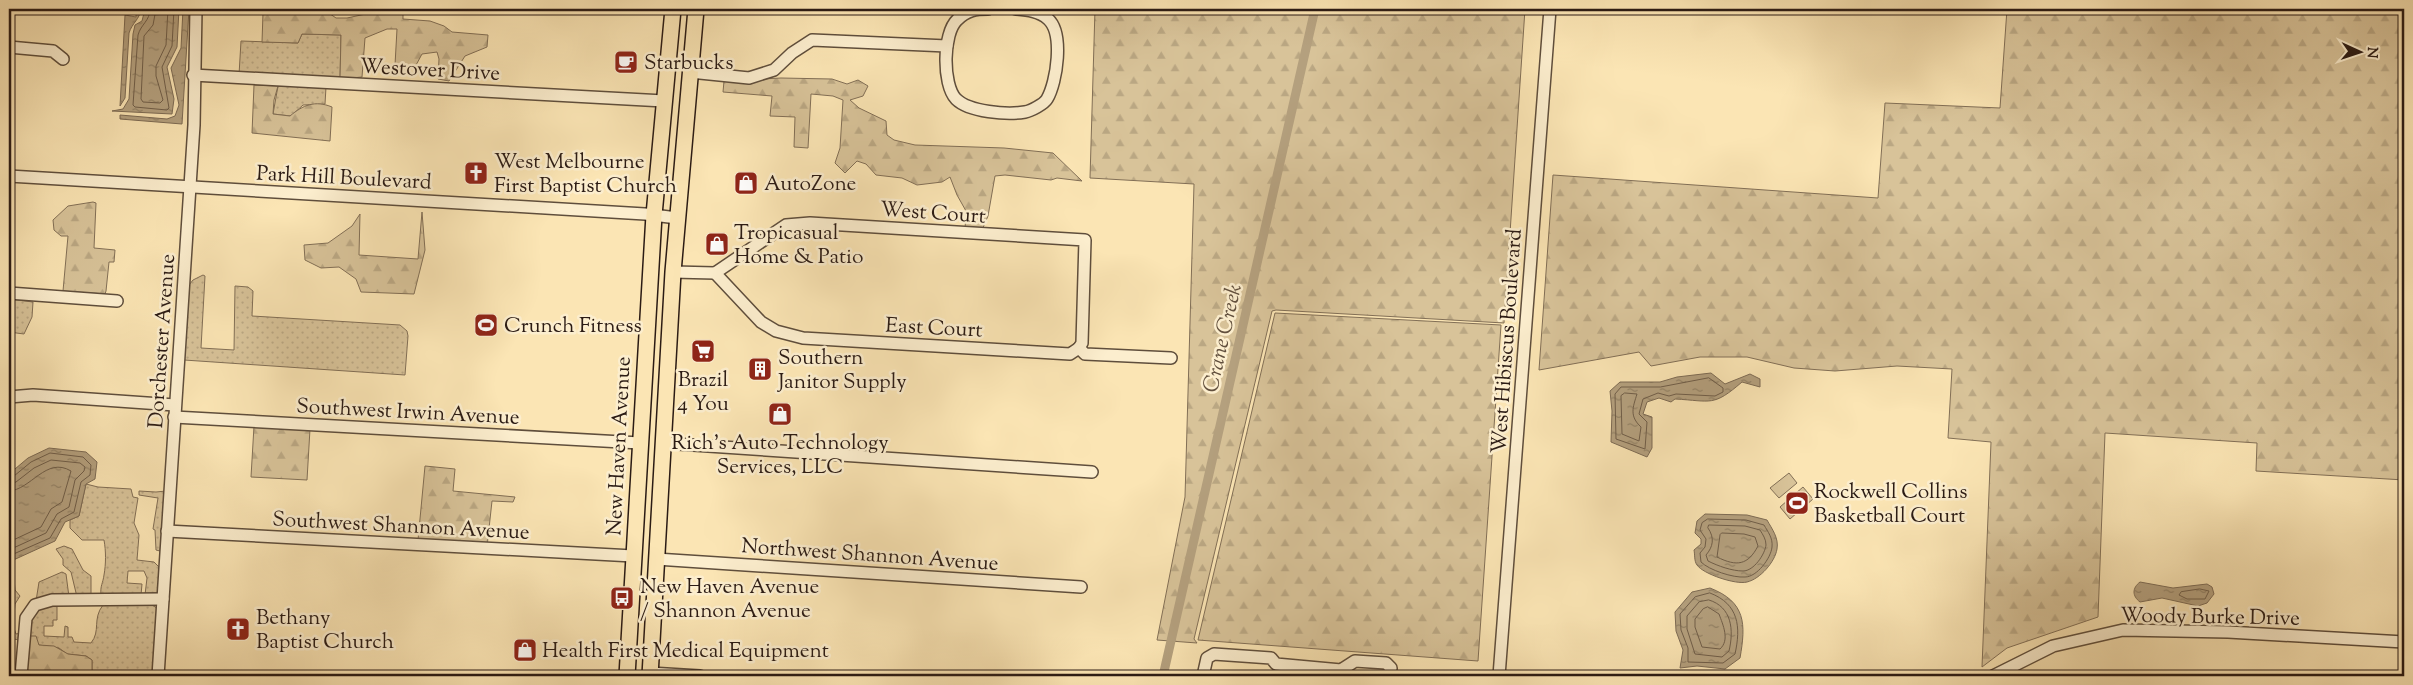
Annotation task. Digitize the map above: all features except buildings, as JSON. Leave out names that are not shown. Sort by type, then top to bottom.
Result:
[{"type":"main road","name":"New Haven Avenue","points":[[629,675],[641,414],[654,215],[672,30],[672,9]]},
{"type":"main road","name":"New Haven Avenue","points":[[650,675],[673,272],[696,9]]},
{"type":"main road","points":[[672,30],[677,55],[690,72]]},
{"type":"main road","points":[[664,102],[672,108],[678,117],[684,139]]},
{"type":"main road","points":[[641,414],[651,435],[656,441],[663,444]]},
{"type":"main road","points":[[640,443],[653,456],[661,481]]},
{"type":"main road","points":[[635,524],[642,545],[656,559]]},
{"type":"street","name":"Dorchester Avenue","points":[[158,676],[174,405],[194,125],[193,75],[196,9]]},
{"type":"street","points":[[988,9],[971,10],[956,20],[948,35],[946,77],[955,98],[971,109],[1026,112],[1047,101],[1056,79],[1057,37],[1049,20],[1031,10],[1016,9]]},
{"type":"street","name":"West Hibiscus Boulevard","points":[[1499,676],[1550,9]]},
{"type":"street","points":[[690,72],[749,78],[774,70],[792,53],[812,40],[947,46]]},
{"type":"street","points":[[9,47],[53,51],[63,59]]},
{"type":"street","name":"Westover Drive","points":[[193,75],[664,102]]},
{"type":"street","name":"Park Hill Boulevard","points":[[9,176],[654,215],[677,218]]},
{"type":"street","name":"West Court","points":[[714,273],[786,225],[810,223],[1085,240],[1082,343],[1079,348]]},
{"type":"street","points":[[673,272],[714,273]]},
{"type":"street","name":"East Court","points":[[714,273],[762,322],[776,331],[803,338],[1070,354],[1079,348],[1085,354],[1171,358]]},
{"type":"street","points":[[9,293],[117,301]]},
{"type":"street","points":[[9,397],[33,395],[174,405]]},
{"type":"street","name":"Southwest Irwin Avenue","points":[[174,417],[640,443]]},
{"type":"street","points":[[663,444],[1092,472]]},
{"type":"street","name":"Southwest Shannon Avenue","points":[[167,531],[633,556]]},
{"type":"street","name":"Northwest Shannon Avenue","points":[[656,559],[1081,587]]},
{"type":"street","points":[[21,676],[26,618],[35,605],[52,600],[163,600]]},
{"type":"street","name":"Woody Burke Drive","points":[[1994,676],[2053,646],[2123,630],[2228,632],[2404,642]]},
{"type":"street","points":[[1203,676],[1207,658],[1214,654],[1271,658],[1276,664],[1275,676]]},
{"type":"street","points":[[1276,664],[1341,670],[1355,662],[1386,663],[1391,668],[1390,676]]},
{"type":"street","points":[[650,675],[700,676]]},
{"type":"green space","points":[[290,9],[323,9],[336,18],[347,18],[389,9],[403,9],[403,19],[430,21],[444,26],[452,32],[488,35],[487,47],[465,56],[449,81],[438,79],[439,59],[437,52],[422,54],[415,67],[403,70],[395,65],[397,29],[387,29],[365,38],[362,77],[340,79],[341,35],[302,34],[298,43],[262,42],[263,13],[287,14]]},
{"type":"green space","points":[[1095,9],[1525,9],[1504,323],[1272,311],[1194,639],[1197,643],[1157,640],[1185,497],[1194,184],[1090,178]]},
{"type":"green space","points":[[2007,9],[2404,9],[2404,480],[2256,471],[2257,443],[2105,433],[2098,617],[2007,648],[1982,667],[1991,442],[1948,438],[1952,369],[1897,366],[1835,371],[1794,368],[1747,357],[1700,357],[1651,366],[1639,352],[1539,370],[1553,175],[1878,198],[1885,103],[2000,108]]},
{"type":"green space","points":[[302,34],[341,35],[340,79],[239,75],[241,41],[298,43]]},
{"type":"green space","points":[[781,78],[832,79],[847,84],[858,80],[868,86],[863,96],[850,100],[859,108],[886,121],[887,135],[894,140],[915,145],[1004,148],[1053,153],[1082,181],[1005,175],[995,176],[988,216],[982,230],[965,230],[966,211],[950,177],[942,182],[917,185],[902,178],[876,175],[866,164],[857,161],[845,173],[835,163],[840,148],[843,100],[833,96],[811,94],[808,148],[794,147],[795,117],[770,116],[772,96],[723,92],[724,81]]},
{"type":"green space","points":[[254,85],[278,86],[273,114],[290,116],[305,106],[315,104],[332,107],[330,141],[252,133]]},
{"type":"green space","points":[[278,86],[326,87],[325,104],[303,105],[291,116],[273,114]]},
{"type":"green space","points":[[96,203],[94,248],[115,250],[114,262],[109,262],[105,294],[63,291],[68,236],[61,236],[54,230],[53,220],[68,206]]},
{"type":"green space","points":[[422,212],[425,250],[414,294],[361,292],[356,279],[339,267],[321,268],[305,260],[304,245],[328,243],[352,226],[360,214],[359,255],[418,259]]},
{"type":"green space","points":[[203,275],[205,276],[201,348],[234,350],[235,286],[248,287],[253,291],[252,316],[400,325],[407,331],[408,336],[405,375],[184,360],[189,285],[193,280]]},
{"type":"green space","points":[[9,299],[33,302],[32,317],[24,334],[9,332]]},
{"type":"green space","points":[[1275,313],[1501,325],[1478,661],[1198,640]]},
{"type":"green space","points":[[254,426],[310,429],[307,480],[251,477]]},
{"type":"green space","points":[[425,466],[455,469],[453,491],[515,497],[513,502],[492,501],[487,547],[418,540]]},
{"type":"green space","points":[[1789,473],[1797,483],[1779,498],[1770,488]]},
{"type":"green space","points":[[86,484],[98,487],[131,489],[133,497],[138,498],[134,523],[139,535],[137,560],[154,562],[160,568],[159,591],[155,595],[145,595],[147,578],[144,571],[128,571],[127,583],[142,584],[141,595],[101,595],[105,562],[104,540],[82,540],[70,528],[70,520],[79,516]]},
{"type":"green space","name":"Rockwell Collins Basketball Court","points":[[1803,487],[1813,499],[1790,519],[1780,507]]},
{"type":"green space","points":[[139,491],[166,491],[160,551],[156,550],[155,530],[153,529],[158,498],[139,495]]},
{"type":"green space","points":[[64,546],[72,549],[83,570],[91,576],[91,597],[77,597],[71,572],[63,565],[63,559],[56,549]]},
{"type":"green space","points":[[9,567],[11,577],[14,578],[15,590],[20,596],[15,604],[13,625],[16,634],[21,633],[20,640],[14,639],[9,634]]},
{"type":"green space","points":[[62,572],[66,574],[69,597],[36,601],[39,582]]},
{"type":"green space","points":[[150,604],[157,608],[153,676],[92,676],[92,660],[86,656],[67,654],[59,648],[39,645],[30,636],[31,619],[39,608],[57,605],[57,620],[53,620],[53,626],[44,626],[44,636],[64,637],[65,626],[68,627],[68,637],[72,637],[74,642],[91,643],[96,634],[98,615],[103,605]]},
{"type":"green space","points":[[30,636],[36,636],[39,645],[54,646],[68,654],[86,656],[92,660],[92,676],[26,676]]},
{"type":"water","points":[[136,9],[141,9],[129,33],[125,98],[120,106],[125,15],[136,17]]},
{"type":"water","points":[[145,9],[179,9],[177,47],[167,67],[174,99],[172,114],[112,111],[123,109],[129,99],[133,34],[135,25],[142,21]]},
{"type":"water","points":[[183,9],[189,9],[182,124],[120,119],[120,115],[167,119],[175,116],[179,105],[171,68],[181,48]]},
{"type":"water","points":[[1711,373],[1725,384],[1750,374],[1760,379],[1760,387],[1742,382],[1718,399],[1712,401],[1675,399],[1671,402],[1659,398],[1647,402],[1643,414],[1652,417],[1652,448],[1647,457],[1611,442],[1612,411],[1610,391],[1620,382],[1660,382],[1677,377]]},
{"type":"water","points":[[49,448],[86,452],[97,462],[95,479],[86,484],[79,516],[65,522],[55,541],[9,562],[9,474],[28,458]]},
{"type":"water","points":[[1705,514],[1747,515],[1767,520],[1775,534],[1777,549],[1776,554],[1766,569],[1752,580],[1742,583],[1720,578],[1700,568],[1695,562],[1694,550],[1701,544],[1701,539],[1695,533],[1697,521]]},
{"type":"water","points":[[2140,582],[2173,588],[2207,584],[2212,587],[2214,594],[2207,603],[2198,606],[2162,598],[2140,602],[2134,592]]},
{"type":"water","points":[[1710,588],[1731,600],[1741,616],[1743,635],[1740,658],[1725,669],[1697,666],[1680,668],[1683,650],[1676,631],[1675,612],[1692,592]]},
{"type":"waterway","name":"Crane Creek","points":[[1163,676],[1315,9]]},
{"type":"place","name":"Starbucks","points":[[626,62]]},
{"type":"place","name":"West Melbourne First Baptist Church","points":[[476,173]]},
{"type":"place","name":"AutoZone","points":[[746,183]]},
{"type":"place","name":"Tropicasual Home & Patio","points":[[717,244]]},
{"type":"place","name":"Crunch Fitness","points":[[486,325]]},
{"type":"place","name":"Brazil 4 You","points":[[703,351]]},
{"type":"place","name":"Southern Janitor Supply","points":[[760,369]]},
{"type":"place","name":"Rich's Auto Technology Services, LLC","points":[[780,414]]},
{"type":"place","name":"Rockwell Collins Basketball Court","points":[[1797,503]]},
{"type":"place","name":"New Haven Avenue / Shannon Avenue","points":[[622,598]]},
{"type":"place","name":"Bethany Baptist Church","points":[[238,629]]},
{"type":"place","name":"Health First Medical Equipment","points":[[525,650]]}]
